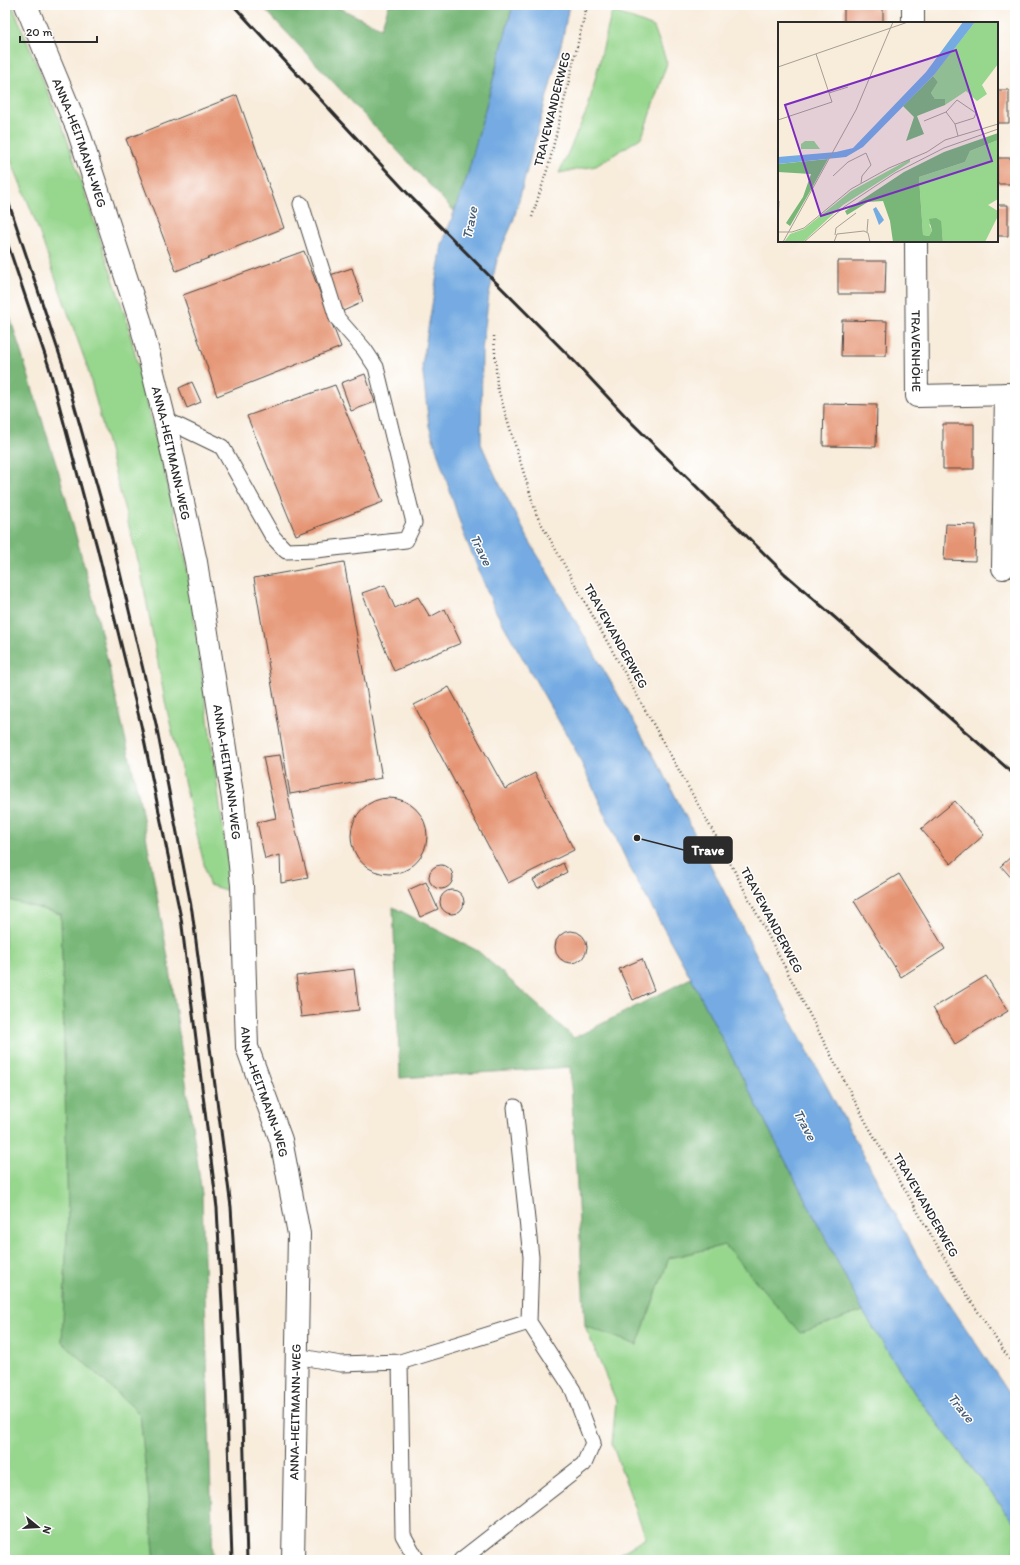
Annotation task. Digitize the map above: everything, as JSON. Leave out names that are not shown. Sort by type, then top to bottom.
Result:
[{"type":"street","name":"ANNA-HEITMANN-WEG","points":[[26,5],[78,130],[140,320],[196,562],[233,800],[242,885],[247,1047],[281,1140],[299,1234],[292,1560]]},
{"type":"street","points":[[913,5],[913,22]]},
{"type":"street","name":"TRAVENHÖHE","points":[[916,242],[917,396],[1010,394],[1003,568]]},
{"type":"lane","points":[[164,419],[222,447],[273,537],[286,551],[316,550],[406,540],[414,523],[376,367],[364,349],[337,318],[301,204]]},
{"type":"lane","points":[[462,1560],[584,1464],[593,1443],[573,1390],[529,1322],[531,1257],[515,1107]]},
{"type":"lane","points":[[296,1356],[341,1364],[400,1362],[529,1322]]},
{"type":"lane","points":[[400,1362],[403,1534],[417,1560]]},
{"type":"path","name":"TRAVEWANDERWEG","points":[[532,217],[548,164],[587,5]]},
{"type":"path","points":[[586,10],[596,5]]},
{"type":"path","name":"TRAVEWANDERWEG","points":[[494,336],[497,386],[538,516],[724,851],[868,1124],[956,1278],[1015,1368]]},
{"type":"green space","points":[[5,5],[12,5],[66,136],[126,318],[186,560],[232,892],[209,885],[166,706],[141,572],[87,366],[32,212],[5,146]]},
{"type":"green space","points":[[261,5],[333,5],[381,28],[389,5],[513,5],[467,177],[454,211]]},
{"type":"green space","points":[[612,11],[654,27],[667,63],[642,137],[596,166],[559,173],[588,108]]},
{"type":"green space","points":[[5,301],[60,477],[95,606],[140,802],[169,963],[202,1194],[213,1560],[155,1560],[140,1414],[62,1342],[68,1216],[61,914],[5,899]]},
{"type":"green space","points":[[5,899],[61,914],[68,1216],[62,1342],[140,1414],[155,1560],[5,1560]]},
{"type":"green space","points":[[393,907],[478,951],[574,1038],[691,978],[863,1311],[800,1333],[725,1245],[669,1258],[637,1345],[585,1326],[570,1067],[400,1078]]},
{"type":"green space","points":[[725,1245],[800,1332],[863,1311],[915,1394],[1015,1524],[1015,1560],[609,1560],[646,1538],[612,1444],[616,1401],[585,1326],[637,1345],[669,1258]]},
{"type":"water","points":[[513,5],[569,5],[563,37],[513,222],[498,256],[489,294],[482,350],[481,444],[496,477],[531,544],[664,774],[758,958],[918,1257],[1015,1402],[1015,1524],[915,1394],[865,1315],[691,978],[629,866],[576,751],[495,610],[463,532],[429,426],[422,365],[442,245],[467,177]]},
{"type":"building","points":[[844,5],[883,5],[883,22],[844,22]]},
{"type":"building","points":[[998,90],[1009,90],[1009,123],[998,123]]},
{"type":"building","points":[[237,95],[284,228],[176,271],[126,139]]},
{"type":"building","points":[[998,158],[1013,158],[1013,184],[998,184]]},
{"type":"building","points":[[998,205],[1008,205],[1008,236],[998,236]]},
{"type":"building","points":[[304,251],[341,347],[217,396],[183,295]]},
{"type":"building","points":[[838,261],[886,261],[885,294],[838,294]]},
{"type":"building","points":[[352,268],[363,302],[341,312],[327,276]]},
{"type":"building","points":[[842,320],[887,321],[886,356],[841,356]]},
{"type":"building","points":[[365,374],[375,402],[351,411],[341,383]]},
{"type":"building","points":[[192,382],[201,402],[187,408],[179,388]]},
{"type":"building","points":[[335,385],[383,502],[296,535],[247,416]]},
{"type":"building","points":[[824,404],[877,405],[876,447],[823,446]]},
{"type":"building","points":[[943,424],[974,424],[974,469],[943,469]]},
{"type":"building","points":[[946,524],[976,525],[975,561],[944,560]]},
{"type":"building","points":[[344,562],[382,778],[290,794],[254,578]]},
{"type":"building","points":[[385,585],[395,608],[418,597],[430,617],[445,609],[461,643],[394,671],[362,593]]},
{"type":"building","points":[[449,687],[505,789],[535,773],[574,850],[508,883],[414,705]]},
{"type":"building","points":[[280,755],[292,815],[308,878],[281,883],[280,855],[265,859],[257,822],[276,818],[263,757]]},
{"type":"building","points":[[389,798],[403,801],[416,809],[424,822],[427,836],[424,850],[416,863],[403,871],[389,874],[375,871],[362,863],[354,850],[351,836],[354,822],[362,809],[375,801]]},
{"type":"building","points":[[955,801],[984,835],[951,864],[921,829]]},
{"type":"building","points":[[1015,853],[1015,882],[1001,866]]},
{"type":"building","points":[[563,863],[567,872],[538,888],[533,880]]},
{"type":"building","points":[[441,865],[446,866],[452,872],[452,882],[446,888],[441,889],[436,888],[430,882],[429,877],[430,872],[436,866]]},
{"type":"building","points":[[899,874],[945,949],[901,977],[854,901]]},
{"type":"building","points":[[426,882],[438,909],[420,917],[408,890]]},
{"type":"building","points":[[452,890],[461,893],[464,902],[461,911],[452,914],[443,911],[440,902],[443,893]]},
{"type":"building","points":[[568,931],[574,931],[583,935],[587,947],[583,959],[574,963],[568,963],[559,959],[555,950],[555,944],[559,935]]},
{"type":"building","points":[[642,959],[654,990],[633,1000],[619,969]]},
{"type":"building","points":[[354,969],[359,1010],[301,1017],[296,976]]},
{"type":"building","points":[[986,976],[1008,1011],[955,1044],[933,1008]]},
{"type":"railway","points":[[233,5],[411,197],[575,362],[631,422],[785,574],[1015,775]]},
{"type":"railway","points":[[5,192],[63,365],[112,539],[156,724],[192,911],[231,1207],[242,1387],[247,1560]]},
{"type":"railway","points":[[5,236],[49,367],[97,547],[141,725],[181,918],[217,1208],[226,1381],[232,1560]]},
{"type":"place","name":"Trave","points":[[637,838]]}]
